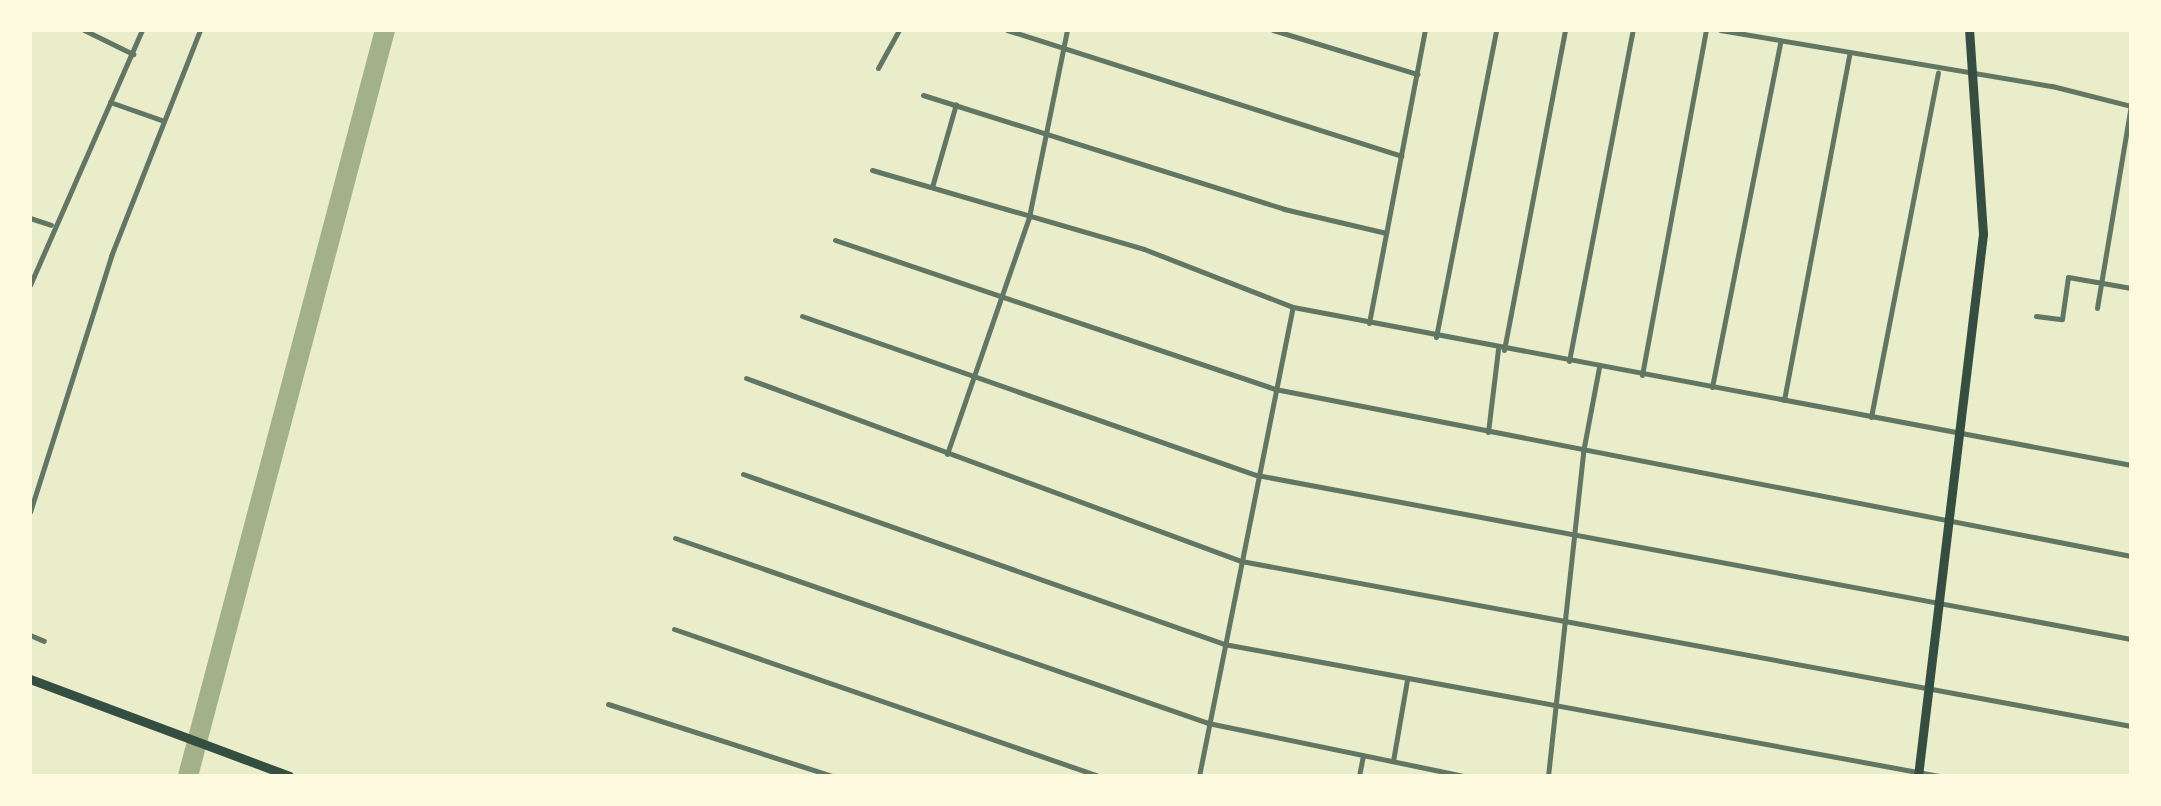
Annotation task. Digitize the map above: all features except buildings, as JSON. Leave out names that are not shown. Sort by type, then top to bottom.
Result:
[{"type":"main road","points":[[1918,774],[1983,234],[1969,30]]},
{"type":"main road","points":[[30,678],[289,776]]},
{"type":"street","points":[[84,30],[133,54]]},
{"type":"street","points":[[30,285],[52,226],[142,30]]},
{"type":"street","points":[[30,512],[110,256],[200,30]]},
{"type":"street","points":[[878,68],[899,30]]},
{"type":"street","points":[[1007,30],[1401,156]]},
{"type":"street","points":[[946,454],[1029,217],[1068,30]]},
{"type":"street","points":[[1274,30],[1417,74]]},
{"type":"street","points":[[1369,323],[1425,30]]},
{"type":"street","points":[[1436,337],[1496,30]]},
{"type":"street","points":[[1488,432],[1564,30]]},
{"type":"street","points":[[1569,361],[1633,30]]},
{"type":"street","points":[[1642,375],[1706,30]]},
{"type":"street","points":[[1720,30],[2131,106],[2097,308]]},
{"type":"street","points":[[1712,387],[1780,42]]},
{"type":"street","points":[[1784,400],[1849,55]]},
{"type":"street","points":[[1871,417],[1938,71]]},
{"type":"street","points":[[923,95],[1048,131],[1284,209],[1386,233]]},
{"type":"street","points":[[110,102],[164,121]]},
{"type":"street","points":[[932,188],[956,104]]},
{"type":"street","points":[[872,170],[1188,264],[1293,307],[1501,350],[2131,465]]},
{"type":"street","points":[[30,218],[52,226]]},
{"type":"street","points":[[834,240],[1276,389],[2131,556]]},
{"type":"street","points":[[2036,316],[2062,319],[2068,277],[2131,288]]},
{"type":"street","points":[[1199,776],[1293,307]]},
{"type":"street","points":[[802,316],[1258,476],[2131,639]]},
{"type":"street","points":[[1548,776],[1583,452],[1599,366]]},
{"type":"street","points":[[746,378],[1241,561],[2131,726]]},
{"type":"street","points":[[743,474],[1224,644],[1939,776]]},
{"type":"street","points":[[676,538],[1208,723],[1393,761],[1425,772],[1464,776]]},
{"type":"street","points":[[674,629],[1098,776]]},
{"type":"street","points":[[30,635],[44,642]]},
{"type":"street","points":[[1393,761],[1408,679]]},
{"type":"street","points":[[608,704],[832,776]]},
{"type":"street","points":[[1359,776],[1363,755]]},
{"type":"waterway","points":[[188,776],[385,30]]}]
